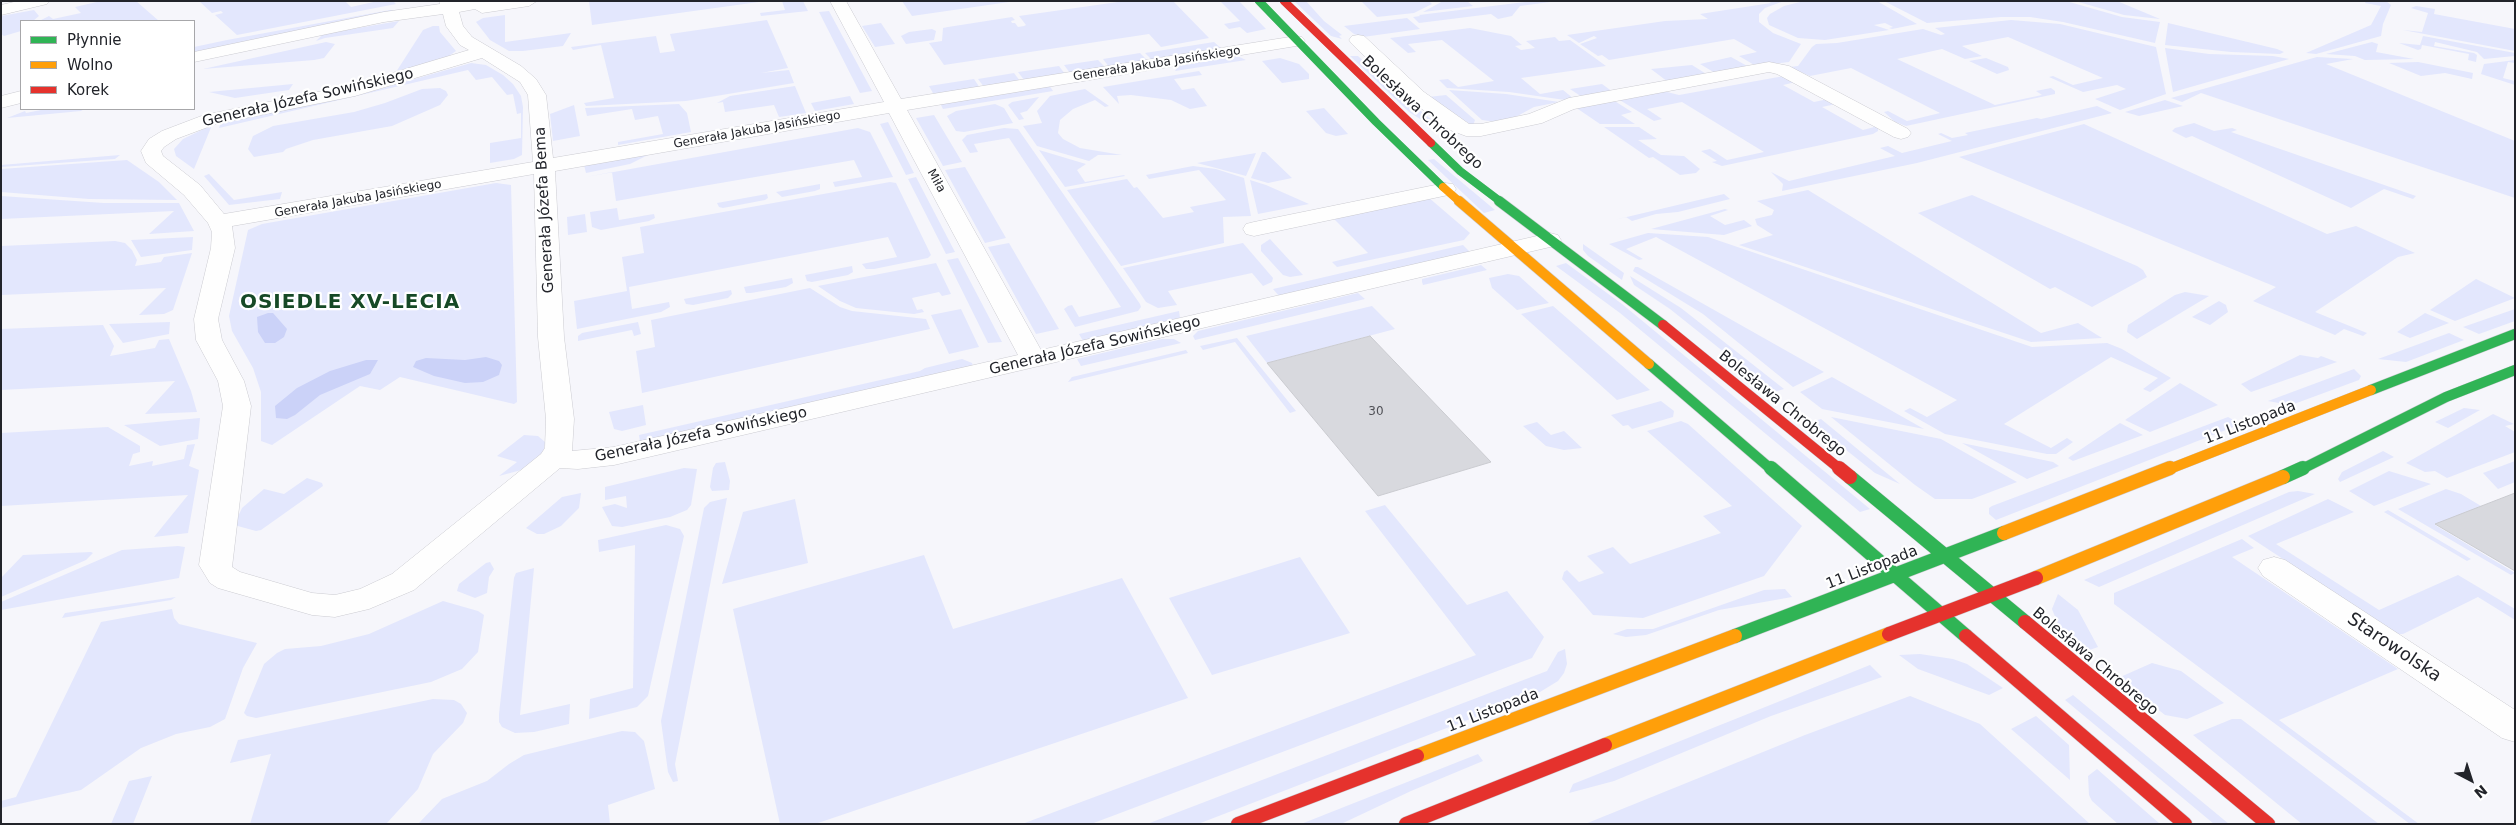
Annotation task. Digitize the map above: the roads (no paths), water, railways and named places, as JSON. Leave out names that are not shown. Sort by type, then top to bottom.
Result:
[{"type":"street","points":[[1,10],[42,1]]},
{"type":"street","points":[[195,57],[312,31],[449,7],[499,1]]},
{"type":"street","points":[[449,7],[529,1]]},
{"type":"street","name":"Miła","points":[[838,1],[1034,360]]},
{"type":"street","points":[[1259,1],[1296,41],[1445,189],[2185,824]]},
{"type":"street","name":"Bolesława Chrobrego","points":[[1284,1],[1434,149],[1460,172],[1635,303],[2268,824]]},
{"type":"street","name":"Generała Józefa Bema","points":[[449,7],[459,32],[466,41],[515,70],[533,86],[537,95],[544,167],[551,337],[560,419],[560,448],[553,459]]},
{"type":"street","points":[[1358,40],[1418,96],[1457,126],[1466,130],[1476,130],[1536,119],[1569,104],[1769,67],[1784,70],[1901,133]]},
{"type":"street","name":"Generała Jakuba Jasińskiego","points":[[219,222],[895,106],[1296,41]]},
{"type":"street","name":"Generała Józefa Sowińskiego","points":[[219,222],[183,181],[153,159],[151,151],[156,143],[185,128],[211,119],[355,90],[483,52]]},
{"type":"street","points":[[1,102],[20,97]]},
{"type":"street","points":[[1254,229],[1445,189]]},
{"type":"street","points":[[219,222],[223,232],[223,248],[206,310],[207,331],[209,340],[231,381],[237,406],[215,565],[221,575],[229,580],[312,604],[335,606],[369,598],[403,582],[553,459]]},
{"type":"street","name":"Generała Józefa Sowińskiego","points":[[553,459],[578,460],[614,456],[1550,240]]},
{"type":"street","name":"11 Listopada","points":[[1238,824],[1944,557],[2515,334]]},
{"type":"street","points":[[1406,824],[1867,642],[1993,596],[2298,471],[2446,397],[2515,370]]},
{"type":"street","name":"Starowolska","points":[[2274,568],[2515,728]]},
{"type":"water","points":[[273,313],[287,329],[284,337],[275,343],[265,343],[258,332],[257,317]]},
{"type":"water","points":[[486,357],[499,361],[502,365],[499,375],[483,382],[465,383],[434,376],[413,367],[416,361],[426,358],[465,360]]},
{"type":"water","points":[[366,360],[378,360],[370,374],[320,395],[287,419],[276,418],[275,406],[297,388],[330,371]]},
{"type":"district","name":"OSIEDLE XV-LECIA","points":[[350,303]]}]
